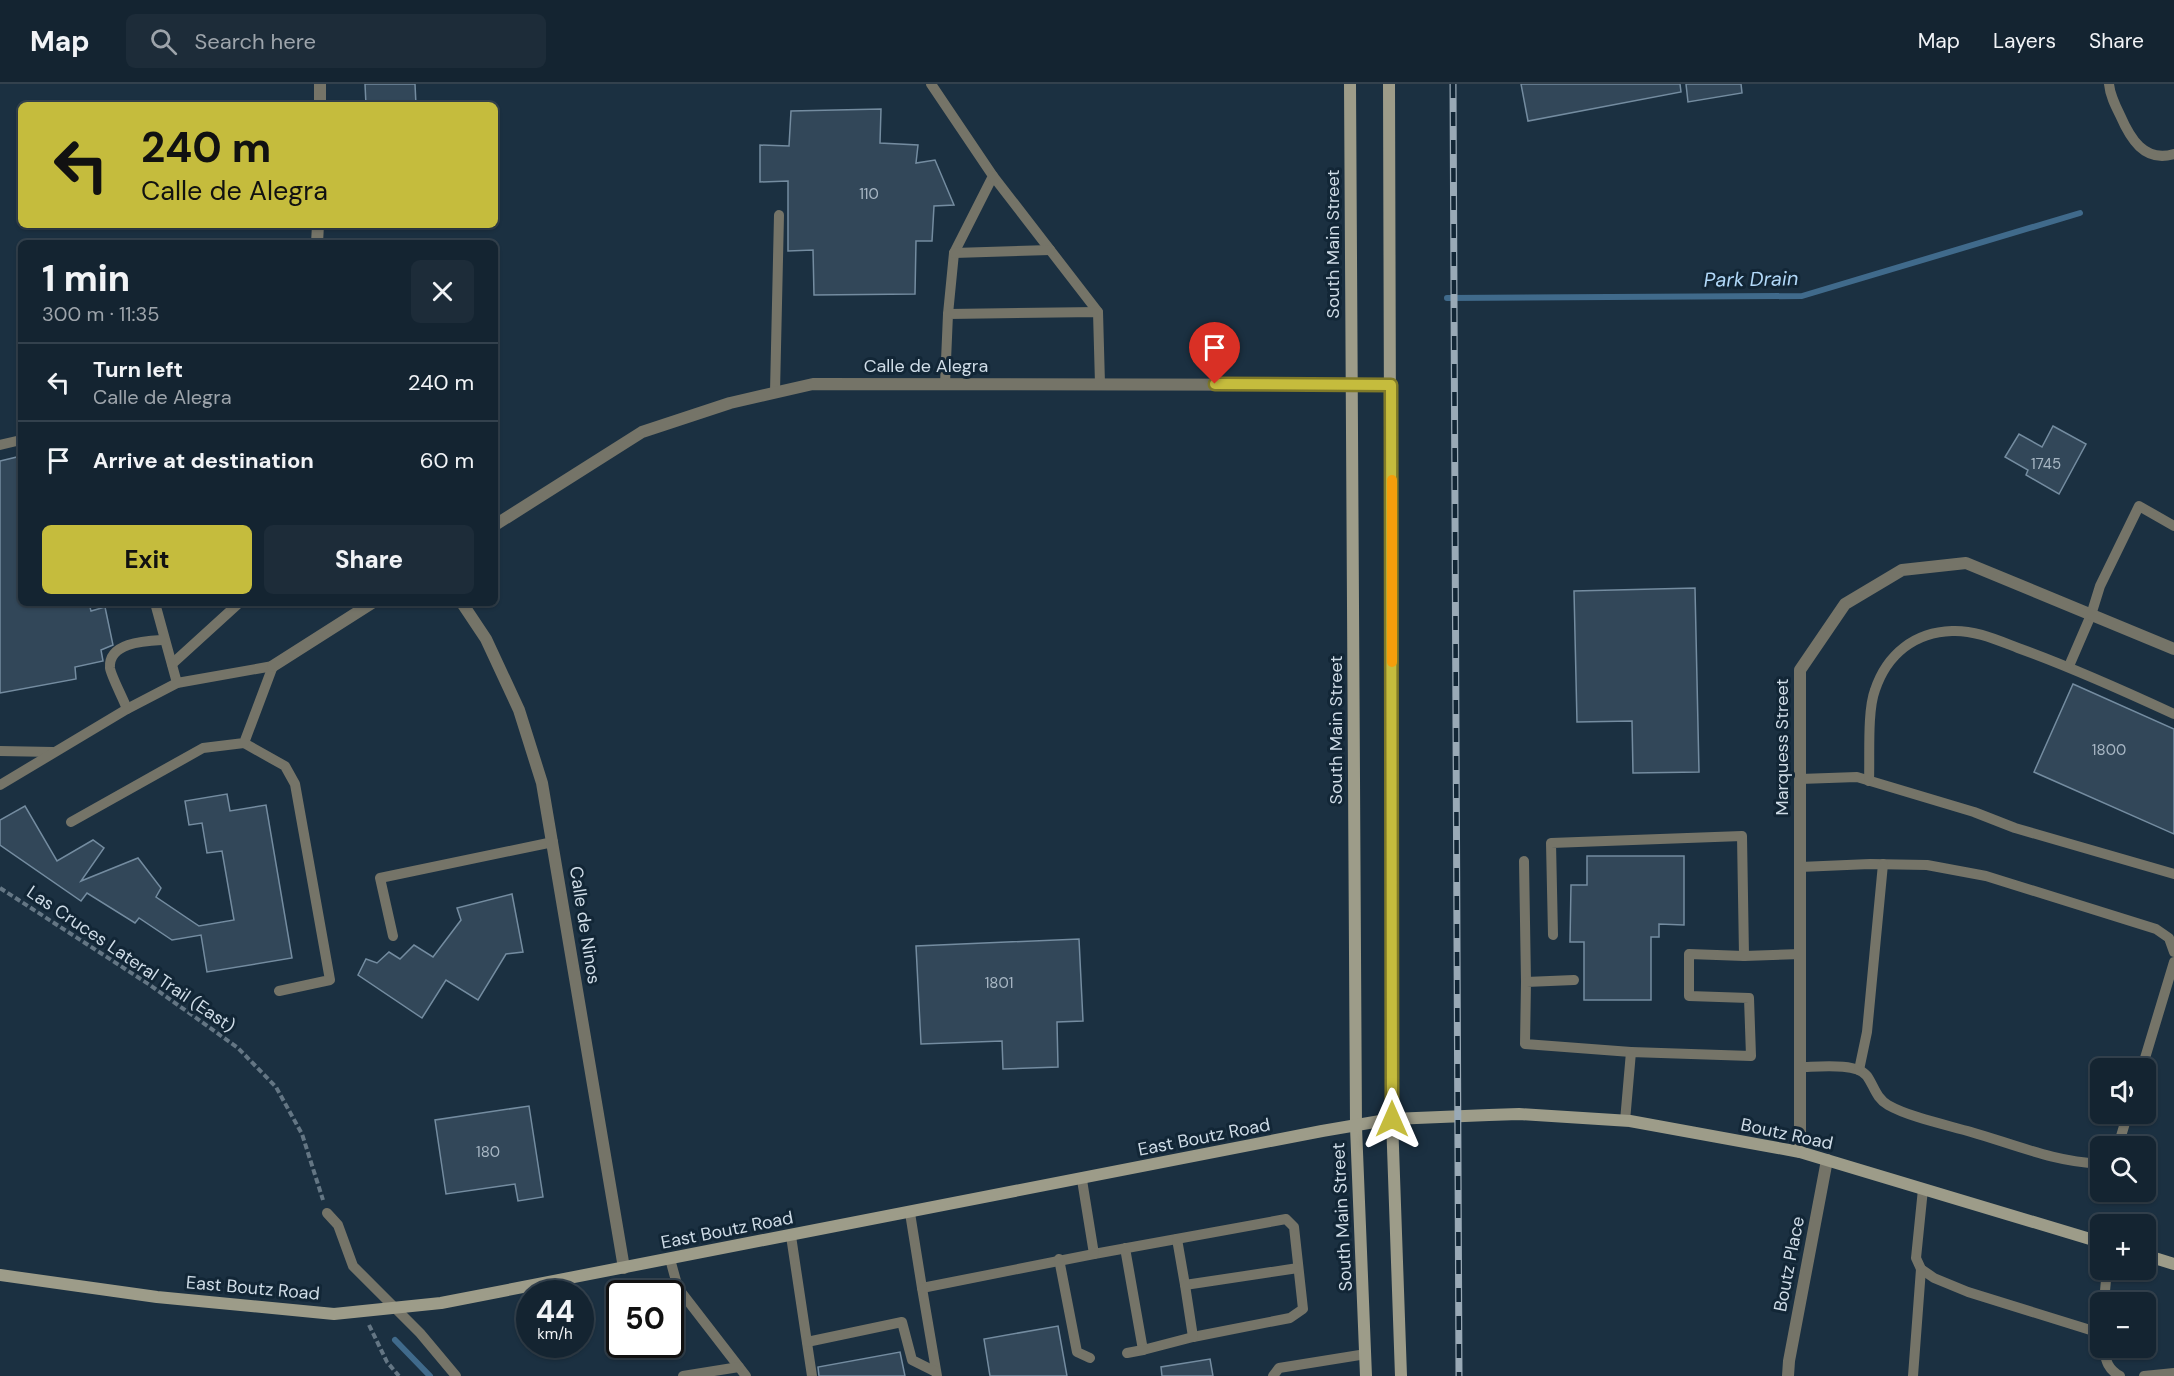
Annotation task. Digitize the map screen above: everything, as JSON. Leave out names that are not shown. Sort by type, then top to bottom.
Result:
[{"type":"main road","name":"South Main Street","points":[[1350,84],[1356,1127],[1366,1376]]},
{"type":"main road","points":[[1389,84],[1392,1119],[1401,1376]]},
{"type":"main road","name":"Boutz Road","points":[[1458,1116],[1519,1114],[1625,1121],[1800,1152],[2090,1239]]},
{"type":"main road","name":"East Boutz Road","points":[[0,1275],[169,1298],[334,1314],[441,1303],[1322,1131],[1356,1127],[1392,1119],[1458,1116]]},
{"type":"main road","points":[[2156,1258],[2174,1264]]},
{"type":"street","points":[[320,84],[320,102]]},
{"type":"street","name":"Calle de Alegra","points":[[498,523],[642,432],[730,403],[813,384],[1391,385]]},
{"type":"street","name":"Marquess Street","points":[[1800,1152],[1800,670],[1845,604],[1902,570],[1966,563],[2174,649]]},
{"type":"street","points":[[273,666],[367,606]]},
{"type":"street","name":"Calle de Ninos","points":[[464,606],[486,639],[519,710],[542,783],[554,842],[624,1268]]},
{"type":"street","name":"Boutz Place","points":[[1788,1376],[1827,1160]]},
{"type":"lane","points":[[932,84],[993,176],[1098,312],[1100,384]]},
{"type":"lane","points":[[2109,84],[2110,93],[2130,137],[2149,154],[2168,156],[2174,154]]},
{"type":"lane","points":[[945,384],[948,314],[954,253],[993,176]]},
{"type":"lane","points":[[775,392],[779,215]]},
{"type":"lane","points":[[954,253],[1050,250]]},
{"type":"lane","points":[[948,314],[1098,312]]},
{"type":"lane","points":[[0,445],[18,441]]},
{"type":"lane","points":[[2069,666],[2091,615],[2100,586],[2139,506],[2174,526]]},
{"type":"lane","points":[[156,606],[177,683]]},
{"type":"lane","points":[[172,664],[236,606]]},
{"type":"lane","points":[[1869,781],[1870,728],[1874,691],[1886,665],[1902,647],[1921,636],[1953,631],[1977,633],[2069,666],[2174,714]]},
{"type":"lane","points":[[127,709],[110,668],[114,654],[129,644],[164,640]]},
{"type":"lane","points":[[0,785],[127,709],[177,683],[273,666]]},
{"type":"lane","points":[[244,743],[273,666]]},
{"type":"lane","points":[[70,822],[203,748],[244,743],[285,766],[291,773],[295,784],[330,980],[279,991]]},
{"type":"lane","points":[[0,751],[53,752]]},
{"type":"lane","points":[[1800,779],[1857,777],[1974,812],[2015,828],[2174,874]]},
{"type":"lane","points":[[1553,935],[1551,843],[1742,836],[1744,956]]},
{"type":"lane","points":[[393,936],[380,878],[554,842]]},
{"type":"lane","points":[[1524,861],[1525,1044],[1631,1052],[1751,1056],[1749,998],[1689,996],[1689,954],[1744,956],[1801,954]]},
{"type":"lane","points":[[1859,1070],[1868,1032],[1883,864]]},
{"type":"lane","points":[[1800,867],[1927,865],[1986,876],[2156,929],[2169,938],[2174,952]]},
{"type":"lane","points":[[2145,1058],[2174,962]]},
{"type":"lane","points":[[1526,982],[1574,980]]},
{"type":"lane","points":[[1625,1121],[1631,1052]]},
{"type":"lane","points":[[1800,1066],[1846,1066],[1859,1070],[1865,1073],[1877,1096],[1887,1105],[1931,1121],[2072,1161],[2090,1162]]},
{"type":"lane","points":[[1082,1179],[1094,1254]]},
{"type":"lane","points":[[1913,1376],[1921,1269],[1916,1258],[1923,1189]]},
{"type":"lane","points":[[327,1213],[338,1225],[353,1266],[420,1333],[456,1376]]},
{"type":"lane","points":[[910,1213],[936,1374]]},
{"type":"lane","points":[[922,1288],[1059,1259],[1286,1220],[1294,1227],[1302,1309],[1290,1318],[1127,1353]]},
{"type":"lane","points":[[791,1236],[812,1376]]},
{"type":"lane","points":[[1177,1239],[1193,1337]]},
{"type":"lane","points":[[1125,1248],[1143,1350]]},
{"type":"lane","points":[[670,1259],[678,1288],[746,1376]]},
{"type":"lane","points":[[1059,1259],[1077,1352],[1090,1358]]},
{"type":"lane","points":[[1185,1285],[1298,1268]]},
{"type":"lane","points":[[1921,1269],[1934,1278],[1968,1292],[2090,1330]]},
{"type":"lane","points":[[807,1342],[902,1322],[912,1360],[936,1374]]},
{"type":"lane","points":[[1273,1376],[1279,1368],[1366,1354]]},
{"type":"lane","points":[[2105,1358],[2112,1372],[2120,1376]]},
{"type":"lane","points":[[683,1376],[738,1366]]},
{"type":"lane","points":[[2144,1376],[2174,1372]]},
{"type":"path","name":"Las Cruces Lateral Trail (East)","points":[[0,888],[150,984],[238,1048],[276,1087],[302,1134],[327,1213]]},
{"type":"path","points":[[363,1311],[387,1362],[399,1376]]},
{"type":"building","points":[[365,84],[415,84],[416,102],[366,102]]},
{"type":"building","points":[[1521,84],[1680,84],[1681,92],[1528,121]]},
{"type":"building","points":[[1686,84],[1741,84],[1742,93],[1688,102]]},
{"type":"building","points":[[881,109],[880,143],[918,145],[916,163],[935,160],[954,205],[934,206],[932,241],[916,241],[915,294],[814,295],[813,250],[788,251],[788,181],[760,182],[760,145],[789,146],[791,111]]},
{"type":"building","points":[[2053,426],[2086,444],[2059,494],[2026,475],[2028,470],[2005,457],[2019,434],[2042,447]]},
{"type":"building","points":[[17,457],[18,461],[18,606],[90,606],[91,611],[105,607],[113,645],[101,650],[103,661],[75,667],[76,679],[0,693],[0,461]]},
{"type":"building","points":[[1695,588],[1699,772],[1633,773],[1632,721],[1577,722],[1574,591]]},
{"type":"building","points":[[2073,684],[2174,729],[2174,834],[2034,772]]},
{"type":"building","points":[[227,794],[230,811],[266,805],[292,958],[207,972],[201,935],[172,940],[139,918],[135,923],[87,893],[81,901],[0,845],[0,820],[25,806],[57,861],[93,840],[104,848],[81,881],[138,858],[161,888],[156,897],[199,926],[234,920],[222,851],[207,853],[202,823],[189,825],[185,801]]},
{"type":"building","points":[[1587,856],[1684,856],[1684,925],[1659,924],[1659,937],[1651,937],[1651,1000],[1584,1000],[1584,942],[1570,942],[1571,885],[1587,885]]},
{"type":"building","points":[[512,894],[523,952],[506,954],[478,1000],[446,980],[422,1018],[358,975],[366,959],[377,963],[389,952],[400,959],[414,945],[433,957],[461,920],[457,908]]},
{"type":"building","points":[[1079,939],[1083,1021],[1057,1022],[1058,1067],[1003,1069],[1002,1041],[921,1044],[916,946]]},
{"type":"building","points":[[529,1106],[543,1197],[518,1201],[515,1184],[446,1194],[435,1120]]},
{"type":"building","points":[[1058,1326],[1067,1376],[990,1376],[984,1339]]},
{"type":"building","points":[[900,1352],[905,1376],[819,1376],[818,1367]]},
{"type":"building","points":[[1210,1359],[1213,1376],[1162,1376],[1161,1367]]},
{"type":"waterway","name":"Park Drain","points":[[1447,298],[1802,296],[2080,213]]},
{"type":"waterway","points":[[395,1340],[430,1376]]},
{"type":"railway","points":[[1453,84],[1459,1376]]},
{"type":"slow traffic","points":[[1392,480],[1392,662]]},
{"type":"route","points":[[1215,384],[1391,385],[1392,1119]]}]
